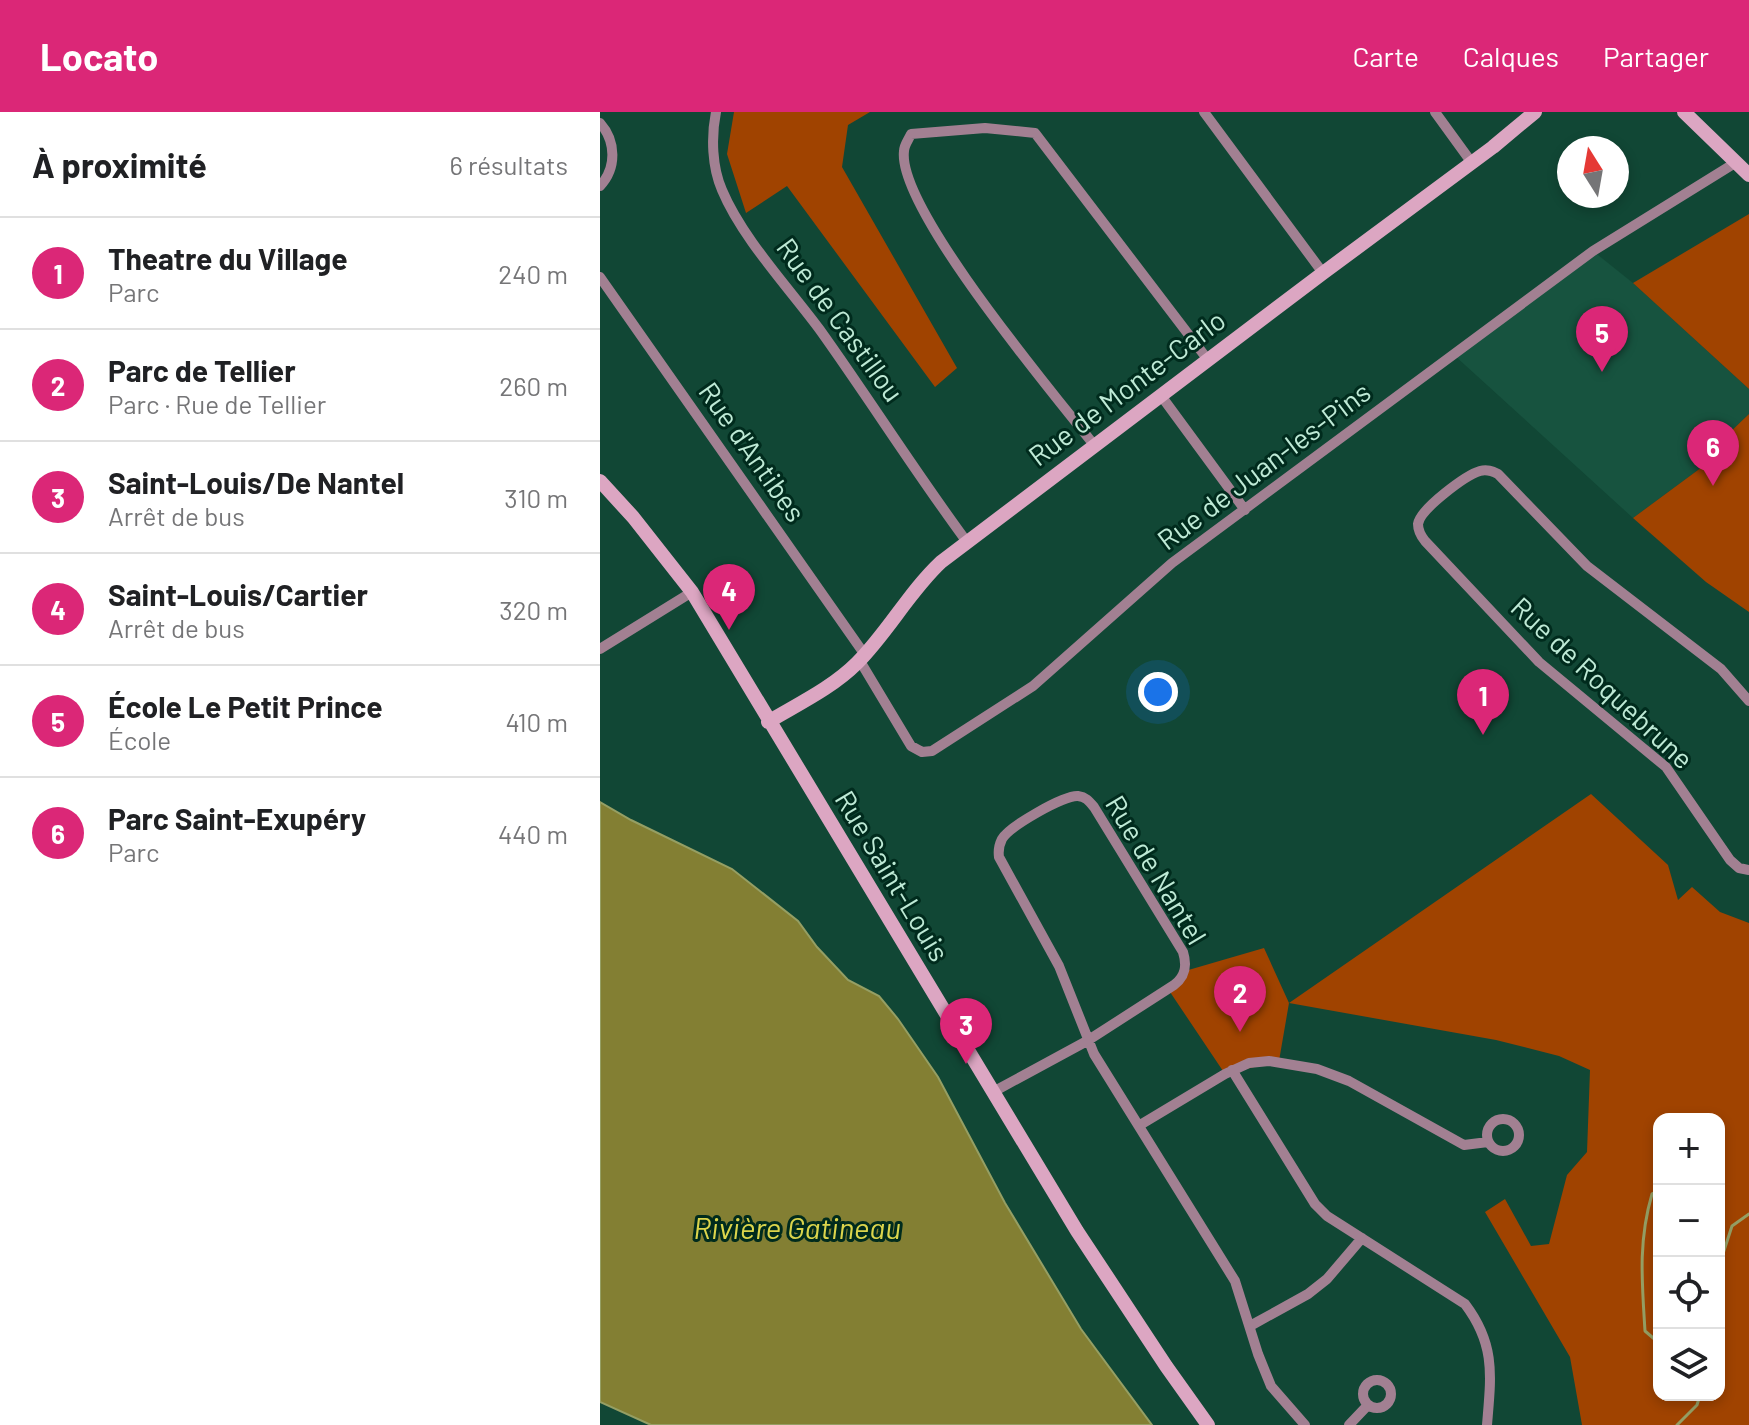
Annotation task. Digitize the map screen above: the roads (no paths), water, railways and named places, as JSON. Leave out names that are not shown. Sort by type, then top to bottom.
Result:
[{"type":"main road","name":"Rue de Monte-Carlo","points":[[768,722],[839,679],[862,658],[926,577],[967,542],[1508,136],[1535,112]]},
{"type":"main road","points":[[1684,112],[1749,175]]},
{"type":"main road","name":"Rue Saint-Louis","points":[[600,481],[633,517],[692,592],[1077,1231],[1208,1425]]},
{"type":"street","name":"Rue de Castillou","points":[[716,112],[713,125],[714,161],[721,188],[735,216],[821,331],[967,542]]},
{"type":"street","points":[[1204,112],[1323,273]]},
{"type":"street","points":[[1435,112],[1472,163]]},
{"type":"street","points":[[600,123],[610,137],[612,163],[609,176],[600,186]]},
{"type":"street","points":[[1094,445],[951,256],[922,207],[903,152],[911,134],[985,128],[1035,133],[1208,360]]},
{"type":"street","name":"Rue de Juan-les-Pins","points":[[862,658],[911,746],[922,752],[932,751],[1033,686],[1162,572],[1593,251],[1735,163]]},
{"type":"street","name":"Rue d'Antibes","points":[[600,277],[862,658]]},
{"type":"street","points":[[1162,397],[1245,510]]},
{"type":"street","name":"Rue de Roquebrune","points":[[1749,701],[1744,684],[1587,566],[1498,474],[1485,470],[1470,476],[1428,507],[1421,516],[1419,529],[1425,541],[1489,612],[1539,662],[1666,767],[1730,860],[1739,868],[1749,870]]},
{"type":"street","points":[[600,649],[692,592]]},
{"type":"street","name":"Rue de Nantel","points":[[993,1092],[1087,1041],[1181,980],[1186,965],[1183,952],[1094,807],[1084,798],[1073,796],[1010,830],[998,851],[1002,864],[1059,966],[1087,1041]]},
{"type":"street","points":[[1087,1041],[1235,1281],[1271,1386],[1305,1425]]},
{"type":"street","points":[[1140,1125],[1232,1070],[1249,1063],[1269,1061],[1317,1069],[1349,1081],[1464,1145],[1488,1142]]},
{"type":"street","points":[[1232,1070],[1315,1204],[1327,1216],[1465,1304],[1474,1316],[1484,1334],[1491,1364],[1487,1425]]},
{"type":"street","points":[[1250,1326],[1308,1294],[1327,1279],[1362,1238]]},
{"type":"street","points":[[1349,1425],[1368,1405]]},
{"type":"water","name":"Rivière Gatineau","points":[[600,802],[732,869],[798,921],[848,980],[879,996],[938,1077],[1005,1203],[1081,1329],[1152,1425],[651,1425],[600,1402]]},
{"type":"waterway","points":[[1653,1194],[1642,1262],[1645,1331],[1653,1338]]},
{"type":"waterway","points":[[1722,1257],[1732,1226],[1749,1214]]},
{"type":"waterway","points":[[1677,1425],[1698,1401]]},
{"type":"place","name":"École Le Petit Prince","points":[[1602,372]]},
{"type":"place","name":"Parc Saint-Exupéry","points":[[1713,486]]},
{"type":"place","name":"Saint-Louis/Cartier","points":[[729,630]]},
{"type":"place","name":"Theatre du Village","points":[[1483,735]]},
{"type":"place","name":"Parc de Tellier","points":[[1240,1032]]},
{"type":"place","name":"Saint-Louis/De Nantel","points":[[966,1064]]}]
